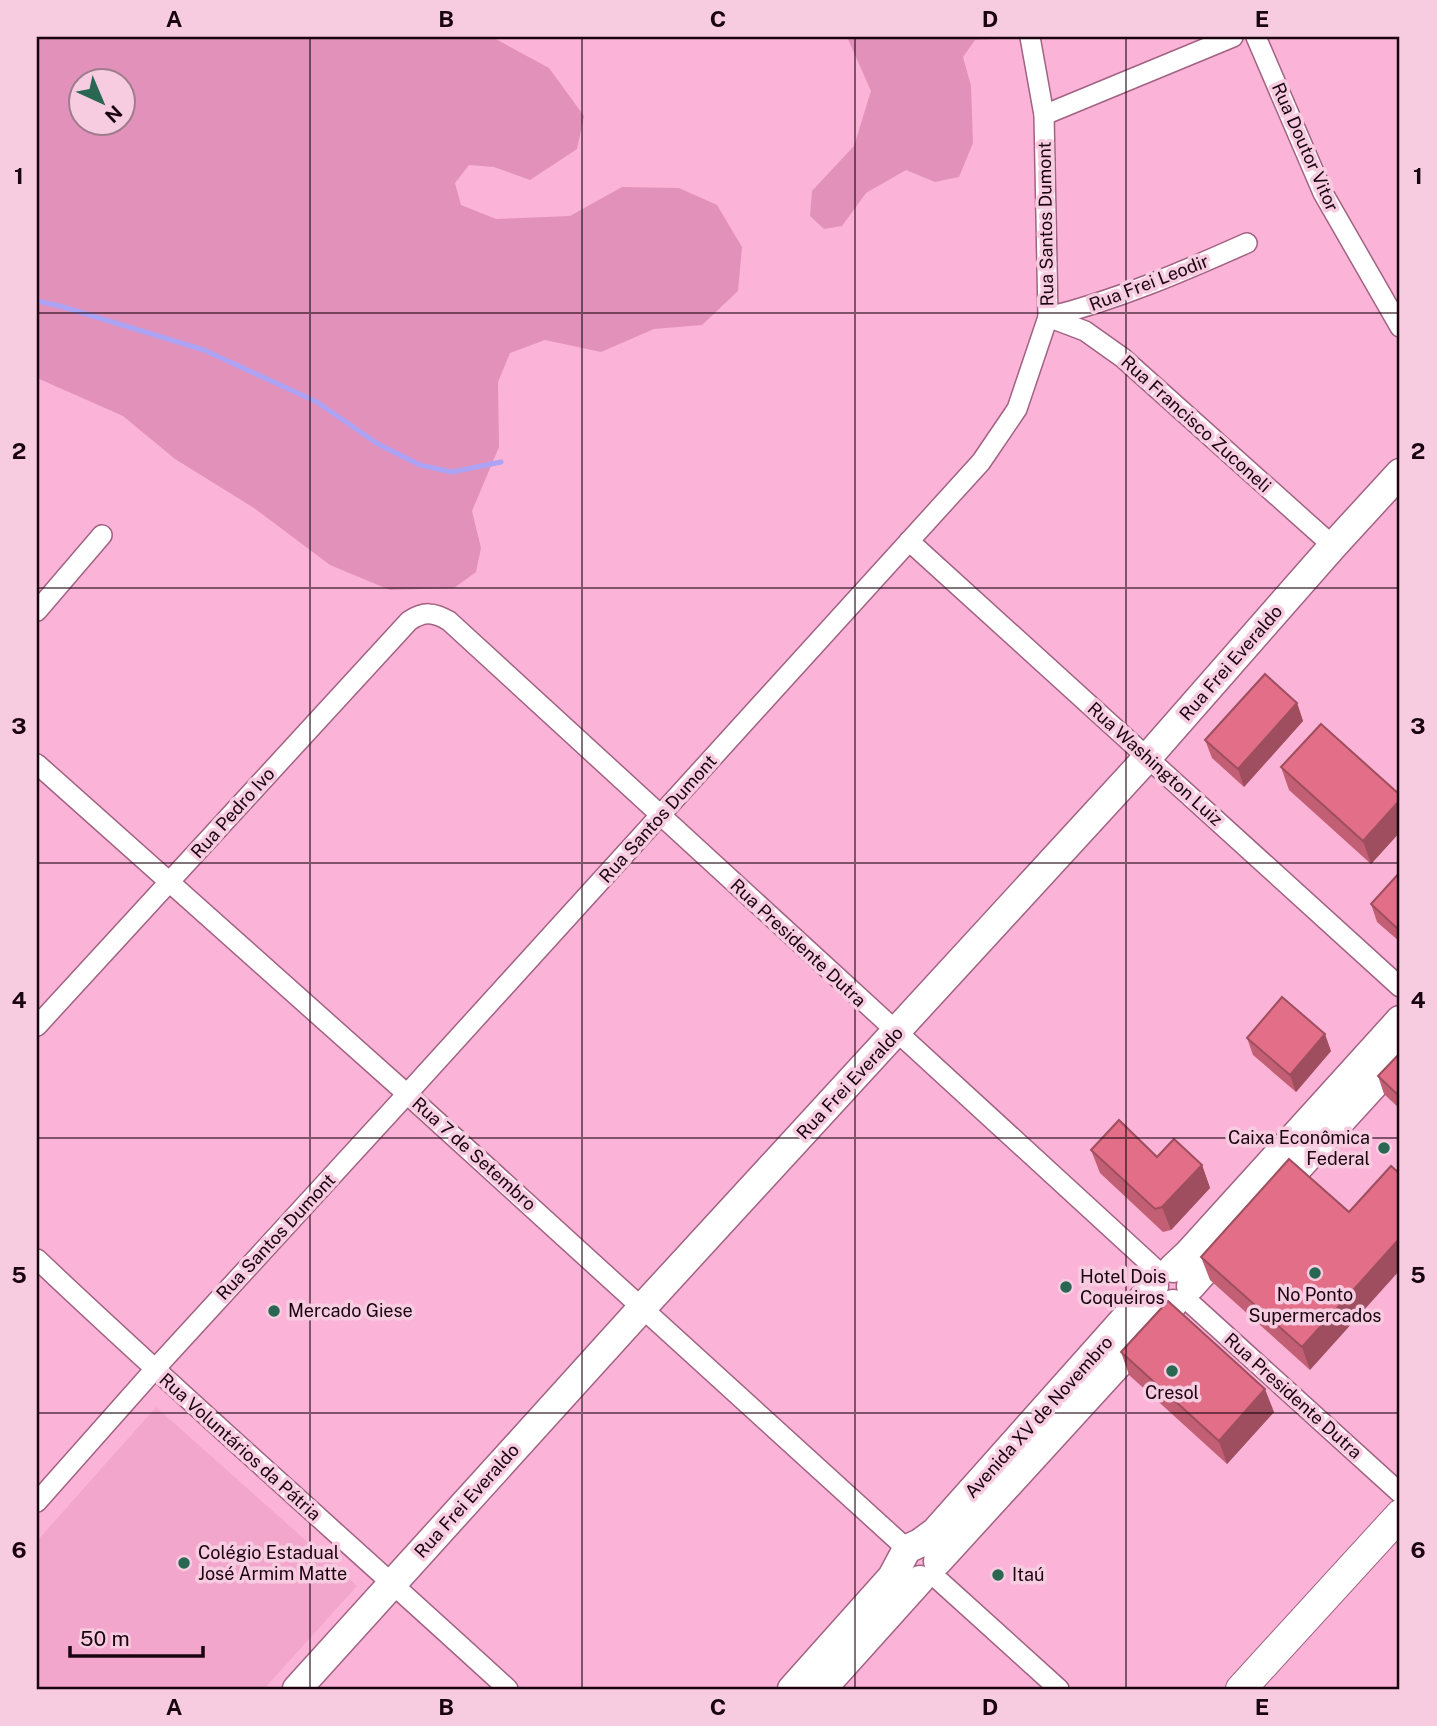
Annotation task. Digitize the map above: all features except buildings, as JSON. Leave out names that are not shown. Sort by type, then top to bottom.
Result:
[{"type":"main road","points":[[1241,1689],[1400,1515]]},
{"type":"street","name":"Rua Santos Dumont","points":[[37,1502],[981,462],[1017,409],[1048,317],[1044,115],[1030,37]]},
{"type":"street","points":[[1044,115],[1233,37]]},
{"type":"street","name":"Rua Doutor Vitor","points":[[1256,37],[1323,193],[1400,327]]},
{"type":"street","name":"Rua Frei Leodir","points":[[1048,317],[1159,282],[1247,243]]},
{"type":"street","name":"Rua Francisco Zuconeli","points":[[1048,317],[1084,331],[1123,358],[1333,546]]},
{"type":"street","name":"Rua Frei Everaldo","points":[[297,1689],[642,1308],[1148,757],[1400,473]]},
{"type":"street","points":[[37,611],[102,535]]},
{"type":"street","name":"Rua Washington Luiz","points":[[909,541],[1400,987]]},
{"type":"street","name":"Rua Presidente Dutra","points":[[436,613],[449,621],[1400,1493]]},
{"type":"street","name":"Rua Pedro Ivo","points":[[37,1026],[409,621],[419,614],[436,613]]},
{"type":"street","name":"Rua 7 de Setembro","points":[[37,764],[407,1094],[1059,1689]]},
{"type":"street","name":"Avenida XV de Novembro","points":[[1173,1286],[1189,1253],[1400,1020]]},
{"type":"street","name":"Avenida XV de Novembro","points":[[822,1689],[920,1562],[1173,1286],[1400,1056]]},
{"type":"street","name":"Rua Voluntários da Pátria","points":[[37,1259],[154,1370],[508,1689]]},
{"type":"street","name":"Avenida XV de Novembro","points":[[792,1689],[892,1577],[920,1562]]},
{"type":"shaded area","points":[[37,37],[492,37],[549,68],[584,116],[577,149],[530,180],[494,167],[469,165],[455,183],[461,205],[496,219],[570,216],[622,187],[679,188],[717,205],[742,247],[738,291],[702,325],[654,329],[601,352],[545,340],[510,353],[498,382],[499,447],[472,511],[481,548],[476,572],[454,588],[390,590],[330,565],[254,508],[175,459],[123,416],[37,378]]},
{"type":"shaded area","points":[[847,37],[997,37],[975,40],[963,57],[971,86],[973,143],[959,177],[935,182],[906,170],[866,193],[842,226],[824,229],[810,216],[812,191],[854,146],[871,91]]},
{"type":"shaded area","name":"Colégio Estadual José Armim Matte","points":[[156,1407],[357,1586],[264,1689],[37,1689],[37,1541]]},
{"type":"waterway","points":[[37,301],[204,350],[317,402],[378,444],[420,465],[452,472],[501,462]]},
{"type":"place","name":"Caixa Econômica Federal","points":[[1384,1148]]},
{"type":"place","name":"No Ponto Supermercados","points":[[1315,1273]]},
{"type":"place","name":"Hotel Dois Coqueiros","points":[[1066,1287]]},
{"type":"place","name":"Mercado Giese","points":[[274,1311]]},
{"type":"place","name":"Cresol","points":[[1172,1371]]},
{"type":"place","name":"Colégio Estadual José Armim Matte","points":[[184,1563]]},
{"type":"place","name":"Itaú","points":[[998,1575]]}]
